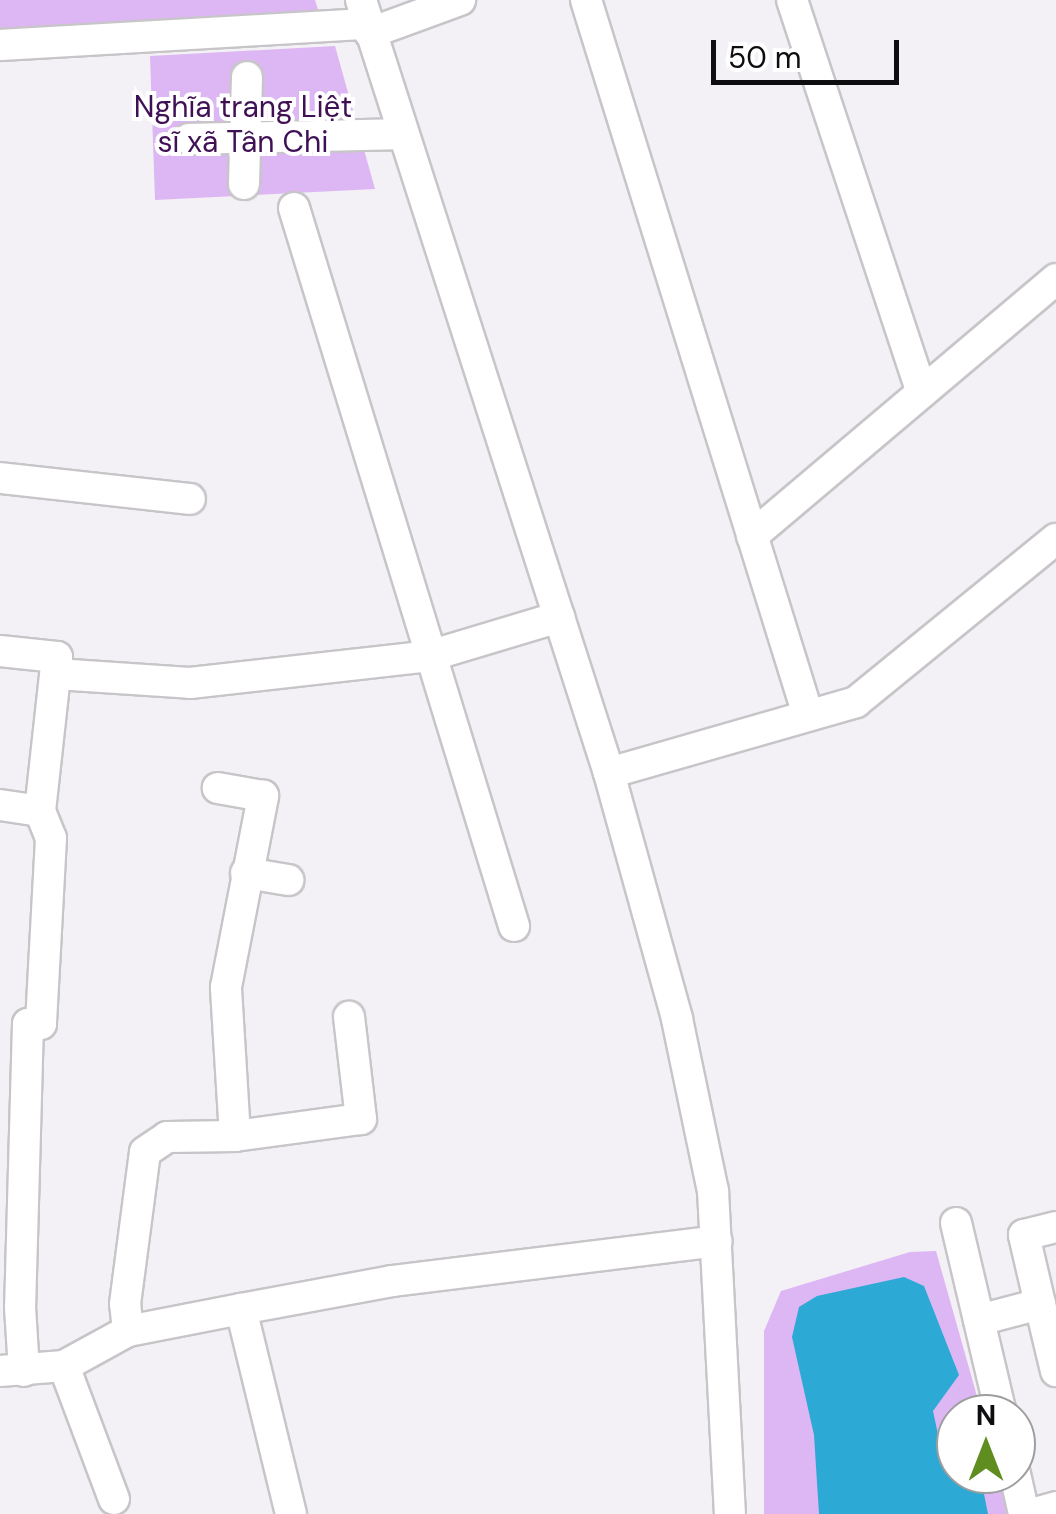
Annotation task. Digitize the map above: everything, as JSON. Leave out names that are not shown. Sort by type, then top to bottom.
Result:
[{"type":"street","points":[[0,45],[366,19],[460,0]]},
{"type":"street","points":[[586,0],[808,716]]},
{"type":"street","points":[[792,0],[922,392]]},
{"type":"street","points":[[366,19],[609,773],[691,1076],[717,1242],[730,1514]]},
{"type":"street","points":[[244,184],[248,77]]},
{"type":"street","points":[[189,139],[402,134]]},
{"type":"street","points":[[294,208],[514,926]]},
{"type":"street","points":[[752,536],[1056,280]]},
{"type":"street","points":[[0,478],[190,499]]},
{"type":"street","points":[[609,773],[856,702],[883,684],[1056,539]]},
{"type":"street","points":[[56,674],[190,684],[429,656],[559,617]]},
{"type":"street","points":[[0,651],[57,657],[40,810],[51,838],[41,1024],[28,1024],[20,1306],[12,1371],[64,1366],[128,1331],[241,1308],[392,1282],[717,1242]]},
{"type":"street","points":[[218,788],[263,796],[226,988],[235,1136]]},
{"type":"street","points":[[0,805],[40,810]]},
{"type":"street","points":[[246,873],[288,880]]},
{"type":"street","points":[[128,1331],[126,1286],[144,1152],[154,1140],[167,1137],[235,1136],[362,1119],[349,1018]]},
{"type":"street","points":[[956,1223],[996,1394]]},
{"type":"street","points":[[1054,1351],[1024,1235],[1056,1227]]},
{"type":"street","points":[[979,1320],[1040,1304]]},
{"type":"street","points":[[241,1308],[277,1477],[291,1514]]},
{"type":"street","points":[[64,1366],[114,1499]]},
{"type":"street","points":[[1028,1514],[1056,1508]]},
{"type":"green space","points":[[0,0],[315,0],[321,19],[0,38]]},
{"type":"green space","name":"Nghĩa trang Liệt sĩ xã Tân Chi","points":[[335,46],[375,189],[155,200],[150,56]]},
{"type":"green space","points":[[936,1251],[976,1394],[936,1394],[936,1494],[1004,1494],[1010,1514],[764,1514],[764,1331],[781,1291],[910,1252]]},
{"type":"water","points":[[904,1277],[924,1286],[959,1375],[945,1394],[936,1394],[936,1494],[984,1494],[988,1514],[819,1514],[814,1435],[792,1337],[799,1307],[817,1296]]}]
